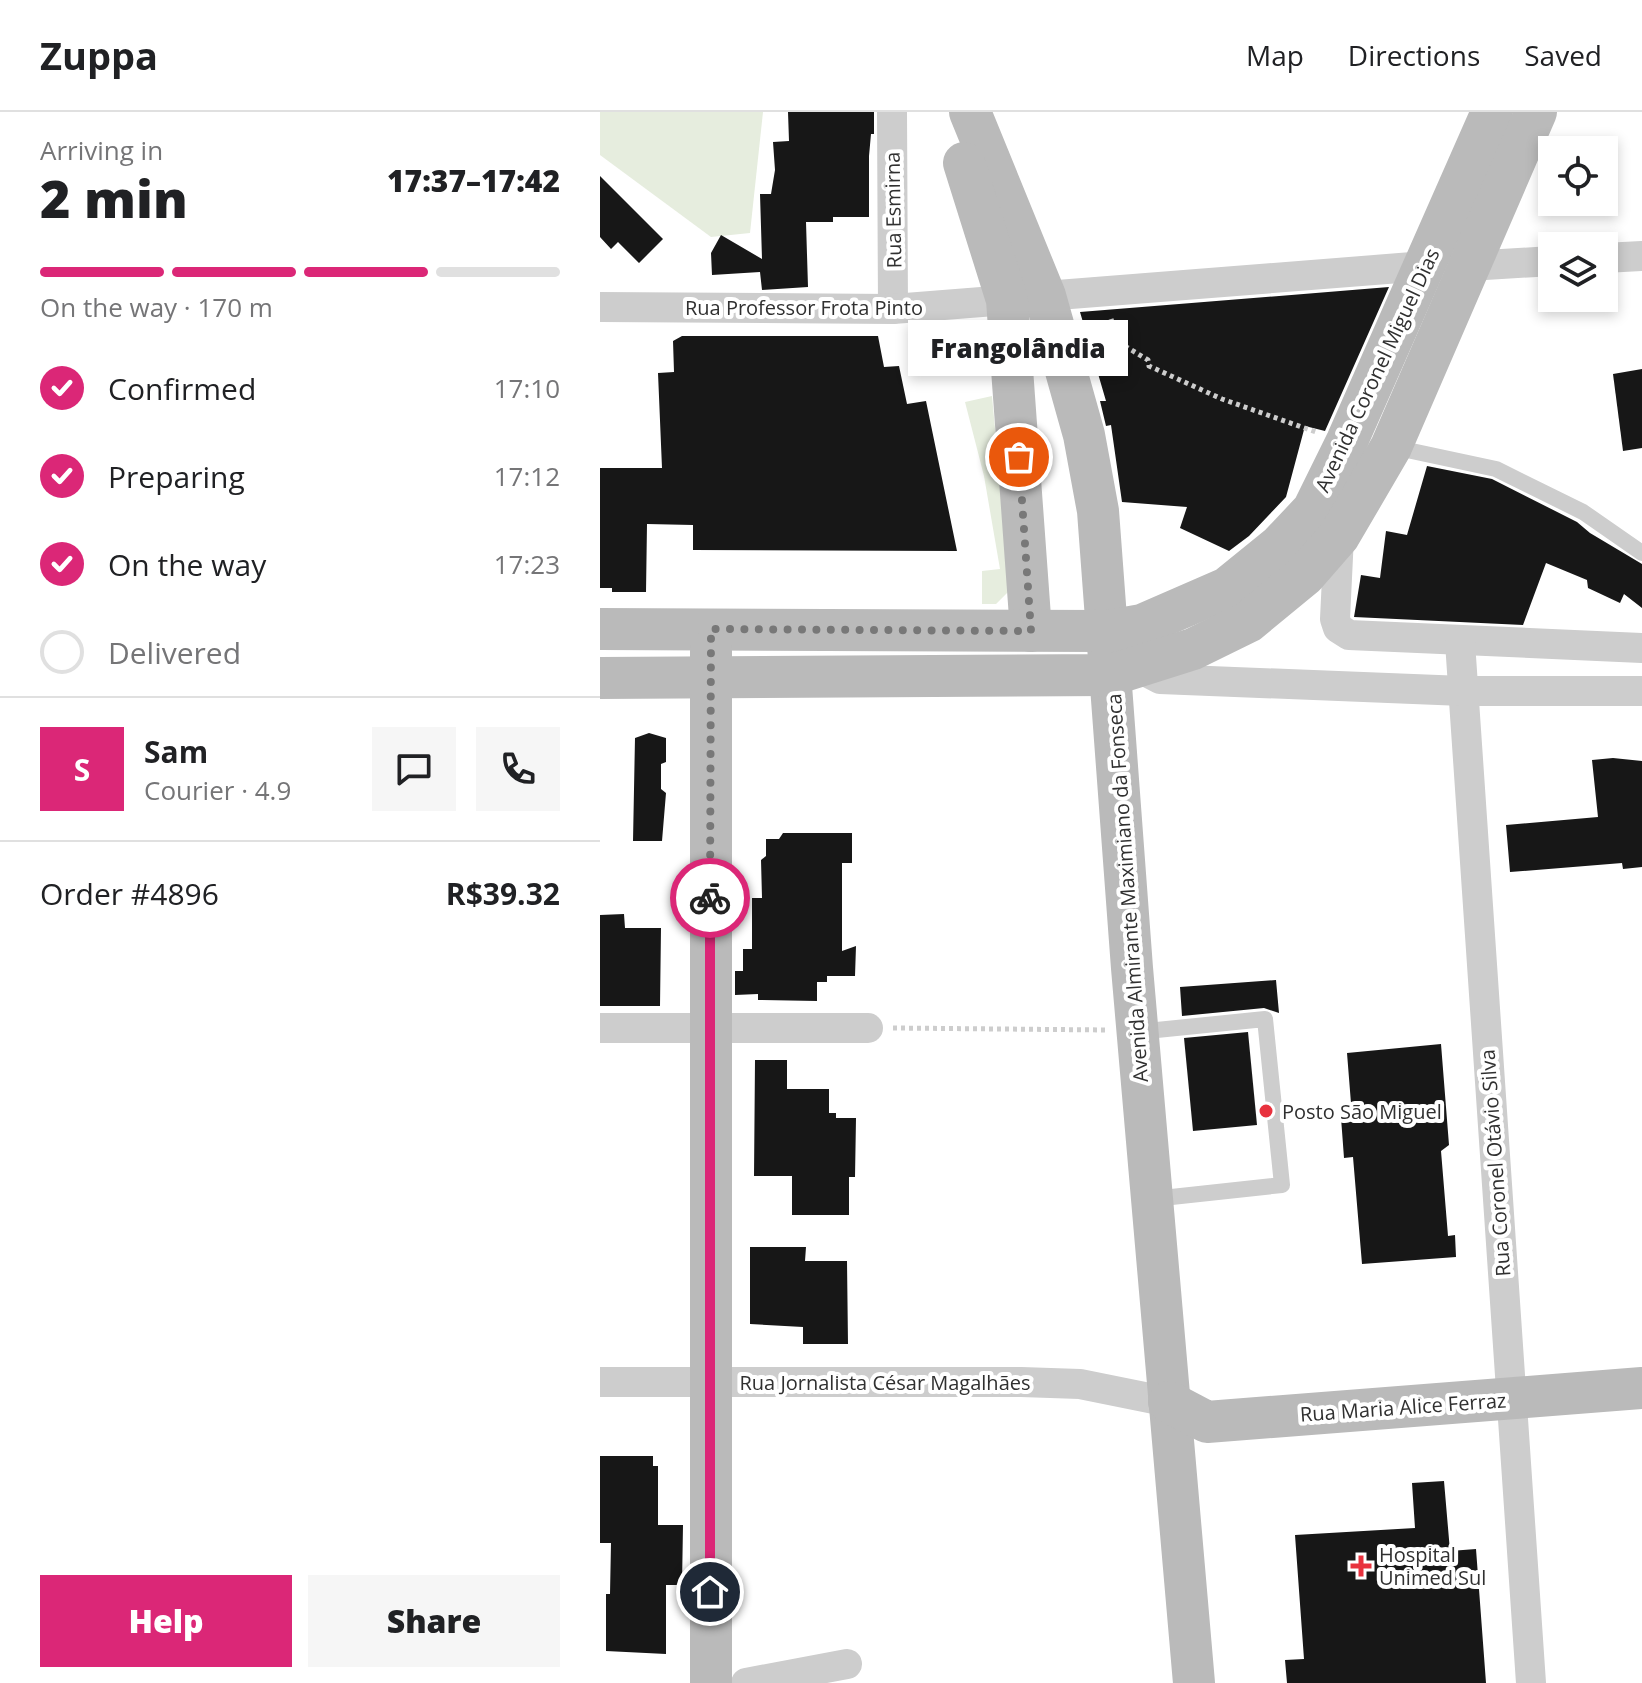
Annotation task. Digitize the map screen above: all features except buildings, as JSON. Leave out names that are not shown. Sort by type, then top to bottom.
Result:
[{"type":"main road","name":"Avenida Almirante Maximiano da Fonseca","points":[[949,112],[1084,435],[1098,511],[1108,631],[1125,671],[1137,1032],[1194,1683]]},
{"type":"main road","name":"Avenida Almirante Maximiano da Fonseca","points":[[970,112],[1026,298],[1031,631]]},
{"type":"main road","name":"Avenida Coronel Miguel Dias","points":[[600,629],[1108,631],[1142,625],[1227,588],[1280,545],[1313,510],[1347,441],[1492,112]]},
{"type":"main road","name":"Avenida Coronel Miguel Dias","points":[[600,678],[711,679],[1125,671],[1193,649],[1248,622],[1305,575],[1339,536],[1391,447],[1536,112]]},
{"type":"main road","points":[[711,629],[711,1683]]},
{"type":"main road","name":"Rua Maria Alice Ferraz","points":[[1169,1402],[1207,1422],[1642,1388]]},
{"type":"street","name":"Rua Esmirna","points":[[892,112],[893,309]]},
{"type":"street","points":[[1618,257],[1642,256]]},
{"type":"street","points":[[1469,266],[1538,262]]},
{"type":"street","name":"Rua Professor Frota Pinto","points":[[600,307],[893,309],[1425,266]]},
{"type":"street","name":"Avenida Coronel Miguel Dias","points":[[1339,536],[1335,619],[1343,632],[1460,642],[1642,648]]},
{"type":"street","name":"Rua Coronel Otávio Silva","points":[[1460,642],[1531,1683]]},
{"type":"street","name":"Avenida Coronel Miguel Dias","points":[[1125,671],[1160,679],[1463,691],[1642,691]]},
{"type":"street","points":[[600,1028],[868,1028]]},
{"type":"street","name":"Rua Jornalista César Magalhães","points":[[600,1382],[1080,1384],[1169,1402]]},
{"type":"street","points":[[746,1683],[847,1664]]},
{"type":"lane","points":[[1391,447],[1496,469],[1583,512],[1642,553]]},
{"type":"lane","points":[[1137,1032],[1265,1019],[1282,1185],[1151,1199]]},
{"type":"path","points":[[1106,290],[1115,337],[1148,360],[1149,366],[1222,399],[1347,441]]},
{"type":"path","points":[[868,1028],[1063,1028],[1137,1032]]},
{"type":"green space","points":[[600,112],[763,112],[750,233],[711,237],[600,155]]},
{"type":"green space","points":[[992,396],[1010,590],[996,604],[982,604],[982,571],[1000,569],[984,476],[965,402]]},
{"type":"way so far","points":[[710,898],[711,629],[1031,631],[1019,457]]},
{"type":"place","name":"Frangolândia","points":[[1019,457]]},
{"type":"place","name":"Posto São Miguel","points":[[1266,1111]]},
{"type":"place","name":"Hospital Unimed Sul","points":[[1361,1566]]},
{"type":"route","points":[[710,898],[710,1592]]}]
